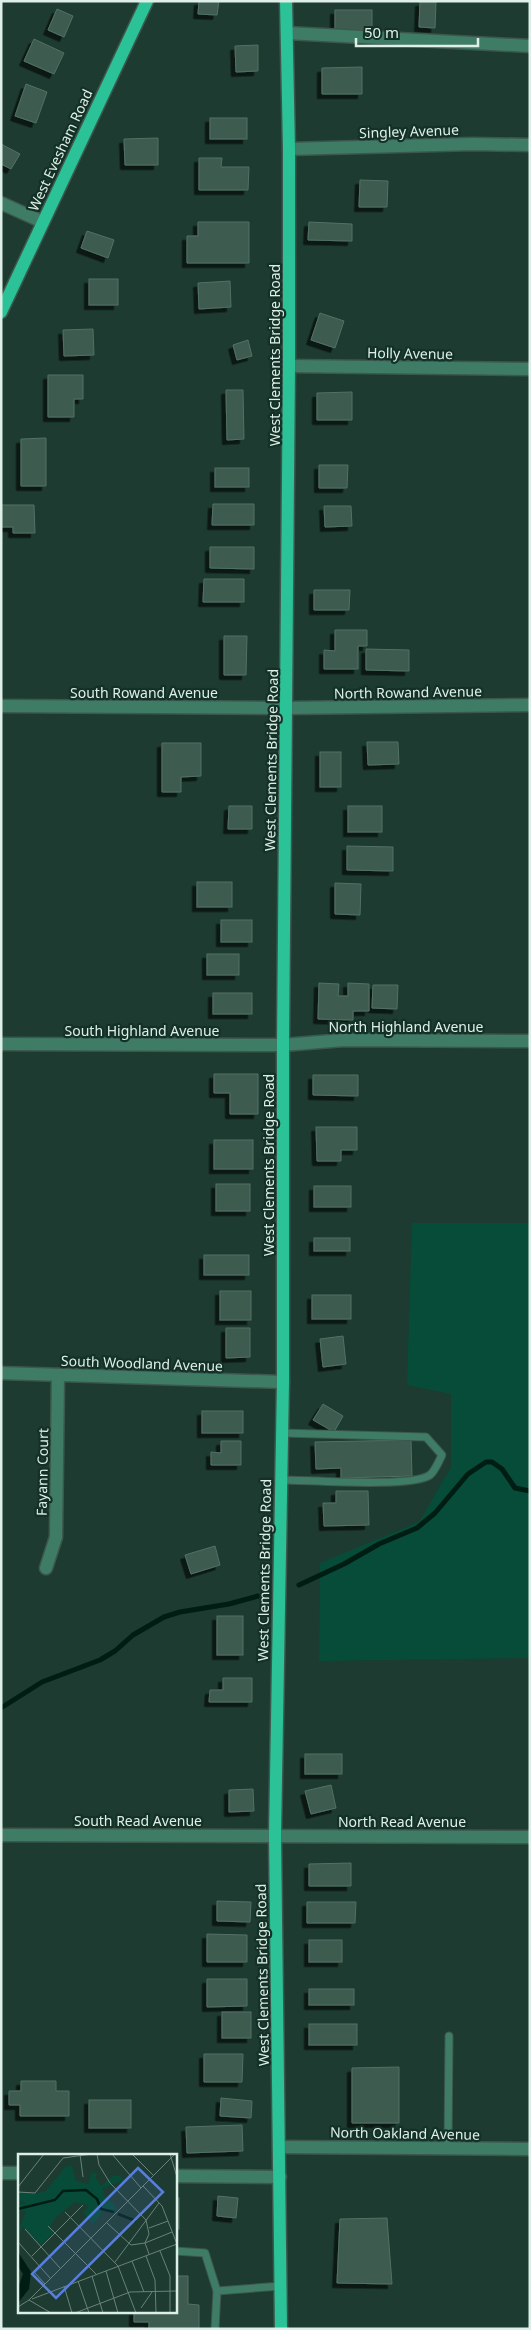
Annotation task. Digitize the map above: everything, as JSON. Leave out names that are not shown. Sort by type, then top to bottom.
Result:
[{"type":"main road","name":"West Evesham Road","points":[[1,312],[147,1]]},
{"type":"main road","name":"West Clements Bridge Road","points":[[281,2329],[274,1835],[282,1433],[283,1045],[289,366],[289,149],[286,1]]},
{"type":"street","points":[[287,33],[530,46]]},
{"type":"street","name":"Singley Avenue","points":[[289,149],[472,144],[530,145]]},
{"type":"street","points":[[1,203],[43,222]]},
{"type":"street","name":"Holly Avenue","points":[[289,366],[530,369]]},
{"type":"street","name":"North Rowand Avenue","points":[[286,708],[530,705]]},
{"type":"street","name":"South Rowand Avenue","points":[[1,706],[286,708]]},
{"type":"street","name":"North Highland Avenue","points":[[283,1045],[344,1040],[530,1042]]},
{"type":"street","name":"South Highland Avenue","points":[[1,1044],[283,1045]]},
{"type":"street","name":"South Woodland Avenue","points":[[1,1373],[282,1382]]},
{"type":"street","name":"Fayann Court","points":[[46,1568],[56,1537],[58,1375]]},
{"type":"street","name":"South Read Avenue","points":[[1,1836],[274,1835]]},
{"type":"street","name":"North Read Avenue","points":[[274,1835],[530,1837]]},
{"type":"street","name":"North Oakland Avenue","points":[[279,2147],[530,2149]]},
{"type":"street","points":[[1,2173],[18,2173]]},
{"type":"street","points":[[176,2176],[280,2177]]},
{"type":"lane","points":[[281,1480],[359,1482],[416,1480],[431,1474],[442,1455],[426,1438],[282,1433]]},
{"type":"lane","points":[[448,2148],[449,2036]]},
{"type":"lane","points":[[176,2251],[205,2252],[216,2291],[215,2329]]},
{"type":"lane","points":[[216,2291],[281,2286]]},
{"type":"green space","points":[[412,1223],[530,1223],[530,1658],[319,1661],[320,1563],[419,1522],[451,1467],[451,1394],[407,1385]]},
{"type":"building","points":[[199,1],[219,1],[217,15],[198,14]]},
{"type":"building","points":[[420,2],[436,2],[435,28],[419,27]]},
{"type":"building","points":[[57,9],[73,16],[64,37],[48,30]]},
{"type":"building","points":[[335,10],[372,10],[372,30],[335,30]]},
{"type":"building","points":[[34,39],[64,53],[54,74],[24,61]]},
{"type":"building","points":[[258,45],[258,71],[236,72],[235,46]]},
{"type":"building","points":[[362,67],[362,94],[322,94],[322,68]]},
{"type":"building","points":[[26,84],[47,92],[36,123],[15,116]]},
{"type":"building","points":[[210,118],[247,118],[247,139],[210,139]]},
{"type":"building","points":[[158,138],[158,165],[125,165],[124,139]]},
{"type":"building","points":[[1,144],[20,154],[11,169],[1,164]]},
{"type":"building","points":[[199,158],[222,158],[221,167],[249,167],[248,190],[199,190]]},
{"type":"building","points":[[360,180],[388,181],[387,207],[359,207]]},
{"type":"building","points":[[198,222],[249,222],[249,263],[187,263],[187,236],[198,236]]},
{"type":"building","points":[[309,222],[352,224],[352,241],[308,240]]},
{"type":"building","points":[[87,231],[114,240],[108,258],[81,248]]},
{"type":"building","points":[[89,279],[118,279],[118,305],[89,305]]},
{"type":"building","points":[[230,281],[231,307],[199,309],[198,283]]},
{"type":"building","points":[[320,313],[344,321],[335,348],[311,340]]},
{"type":"building","points":[[93,329],[94,355],[64,356],[63,330]]},
{"type":"building","points":[[248,340],[252,356],[237,360],[233,345]]},
{"type":"building","points":[[48,375],[83,375],[83,399],[74,399],[74,417],[48,417]]},
{"type":"building","points":[[226,390],[243,390],[244,439],[227,440]]},
{"type":"building","points":[[352,392],[352,420],[317,420],[317,393]]},
{"type":"building","points":[[46,438],[46,486],[21,486],[21,439]]},
{"type":"building","points":[[319,465],[348,465],[347,488],[319,488]]},
{"type":"building","points":[[215,468],[249,468],[249,487],[215,487]]},
{"type":"building","points":[[213,504],[254,504],[254,525],[212,525]]},
{"type":"building","points":[[1,505],[34,505],[35,533],[13,533],[13,527],[1,527]]},
{"type":"building","points":[[324,506],[351,506],[352,526],[325,527]]},
{"type":"building","points":[[210,547],[254,547],[254,569],[210,568]]},
{"type":"building","points":[[204,579],[244,579],[244,602],[203,602]]},
{"type":"building","points":[[314,590],[350,590],[349,610],[314,610]]},
{"type":"building","points":[[335,630],[367,630],[367,646],[358,646],[358,669],[324,669],[324,650],[335,651]]},
{"type":"building","points":[[224,636],[247,636],[246,675],[224,675]]},
{"type":"building","points":[[366,649],[409,650],[409,671],[366,670]]},
{"type":"building","points":[[367,742],[398,742],[399,764],[368,765]]},
{"type":"building","points":[[162,743],[201,743],[201,776],[181,777],[181,792],[162,792]]},
{"type":"building","points":[[320,752],[341,752],[341,787],[320,787]]},
{"type":"building","points":[[229,806],[252,806],[252,829],[228,829]]},
{"type":"building","points":[[348,806],[382,806],[382,832],[348,832]]},
{"type":"building","points":[[347,846],[393,847],[393,871],[347,870]]},
{"type":"building","points":[[197,882],[232,882],[232,907],[197,907]]},
{"type":"building","points":[[335,883],[361,884],[360,915],[335,914]]},
{"type":"building","points":[[221,920],[252,920],[252,942],[221,942]]},
{"type":"building","points":[[207,954],[239,954],[239,975],[207,975]]},
{"type":"building","points":[[319,983],[339,984],[338,996],[348,996],[348,983],[369,984],[369,1011],[353,1011],[353,1020],[318,1019]]},
{"type":"building","points":[[373,985],[398,985],[397,1009],[372,1008]]},
{"type":"building","points":[[213,993],[252,993],[252,1014],[213,1014]]},
{"type":"building","points":[[214,1074],[258,1074],[258,1114],[230,1114],[230,1093],[214,1093]]},
{"type":"building","points":[[313,1075],[358,1075],[358,1096],[313,1095]]},
{"type":"building","points":[[316,1127],[357,1127],[357,1150],[341,1150],[341,1161],[317,1161]]},
{"type":"building","points":[[214,1140],[253,1140],[253,1169],[214,1169]]},
{"type":"building","points":[[216,1184],[250,1184],[250,1211],[216,1211]]},
{"type":"building","points":[[314,1186],[351,1186],[351,1207],[314,1207]]},
{"type":"building","points":[[314,1238],[350,1238],[350,1251],[314,1251]]},
{"type":"building","points":[[204,1255],[249,1255],[249,1275],[204,1275]]},
{"type":"building","points":[[220,1291],[251,1291],[251,1320],[220,1320]]},
{"type":"building","points":[[312,1295],[351,1295],[351,1319],[312,1319]]},
{"type":"building","points":[[226,1328],[250,1328],[250,1357],[226,1358]]},
{"type":"building","points":[[343,1336],[346,1364],[323,1367],[320,1339]]},
{"type":"building","points":[[323,1404],[343,1416],[334,1432],[313,1420]]},
{"type":"building","points":[[202,1411],[243,1411],[243,1433],[202,1433]]},
{"type":"building","points":[[411,1440],[412,1476],[341,1478],[341,1468],[316,1469],[315,1442]]},
{"type":"building","points":[[221,1441],[241,1441],[241,1465],[211,1465],[211,1452],[221,1453]]},
{"type":"building","points":[[336,1491],[368,1491],[369,1525],[324,1526],[323,1503],[336,1503]]},
{"type":"building","points":[[215,1546],[220,1565],[191,1574],[185,1555]]},
{"type":"building","points":[[217,1616],[243,1616],[243,1655],[217,1655]]},
{"type":"building","points":[[223,1678],[252,1678],[252,1702],[209,1702],[210,1690],[223,1690]]},
{"type":"building","points":[[305,1754],[342,1754],[342,1774],[305,1774]]},
{"type":"building","points":[[331,1785],[336,1808],[311,1814],[305,1791]]},
{"type":"building","points":[[253,1789],[254,1811],[229,1812],[229,1790]]},
{"type":"building","points":[[351,1863],[351,1886],[309,1886],[309,1864]]},
{"type":"building","points":[[217,1901],[251,1902],[250,1922],[217,1921]]},
{"type":"building","points":[[307,1902],[356,1902],[355,1923],[307,1923]]},
{"type":"building","points":[[207,1934],[247,1935],[247,1962],[207,1962]]},
{"type":"building","points":[[309,1940],[342,1940],[342,1962],[309,1962]]},
{"type":"building","points":[[207,1979],[247,1979],[247,2006],[207,2007]]},
{"type":"building","points":[[309,1989],[354,1989],[354,2005],[309,2005]]},
{"type":"building","points":[[222,2012],[251,2012],[251,2038],[222,2038]]},
{"type":"building","points":[[309,2024],[357,2024],[357,2045],[309,2045]]},
{"type":"building","points":[[204,2054],[243,2054],[242,2082],[204,2082]]},
{"type":"building","points":[[399,2067],[399,2123],[352,2123],[352,2068]]},
{"type":"building","points":[[21,2081],[56,2081],[56,2091],[69,2091],[69,2116],[20,2116],[20,2105],[9,2105],[9,2091],[21,2091]]},
{"type":"building","points":[[221,2098],[252,2101],[251,2118],[220,2116]]},
{"type":"building","points":[[89,2100],[131,2100],[131,2128],[89,2128]]},
{"type":"building","points":[[242,2125],[243,2151],[187,2153],[186,2127]]},
{"type":"building","points":[[218,2196],[238,2198],[236,2218],[217,2216]]},
{"type":"building","points":[[176,2198],[179,2198],[179,2229],[176,2229]]},
{"type":"building","points":[[387,2218],[392,2284],[337,2283],[340,2219]]},
{"type":"building","points":[[176,2276],[188,2276],[188,2304],[199,2305],[199,2329],[149,2329],[149,2322],[134,2322],[134,2312],[176,2312]]},
{"type":"waterway","points":[[299,1585],[344,1564],[379,1544],[417,1528],[435,1513],[468,1474],[486,1462],[492,1462],[502,1469],[515,1488],[530,1491]]},
{"type":"waterway","points":[[1,1708],[42,1682],[100,1660],[115,1651],[133,1635],[164,1617],[258,1596]]}]
